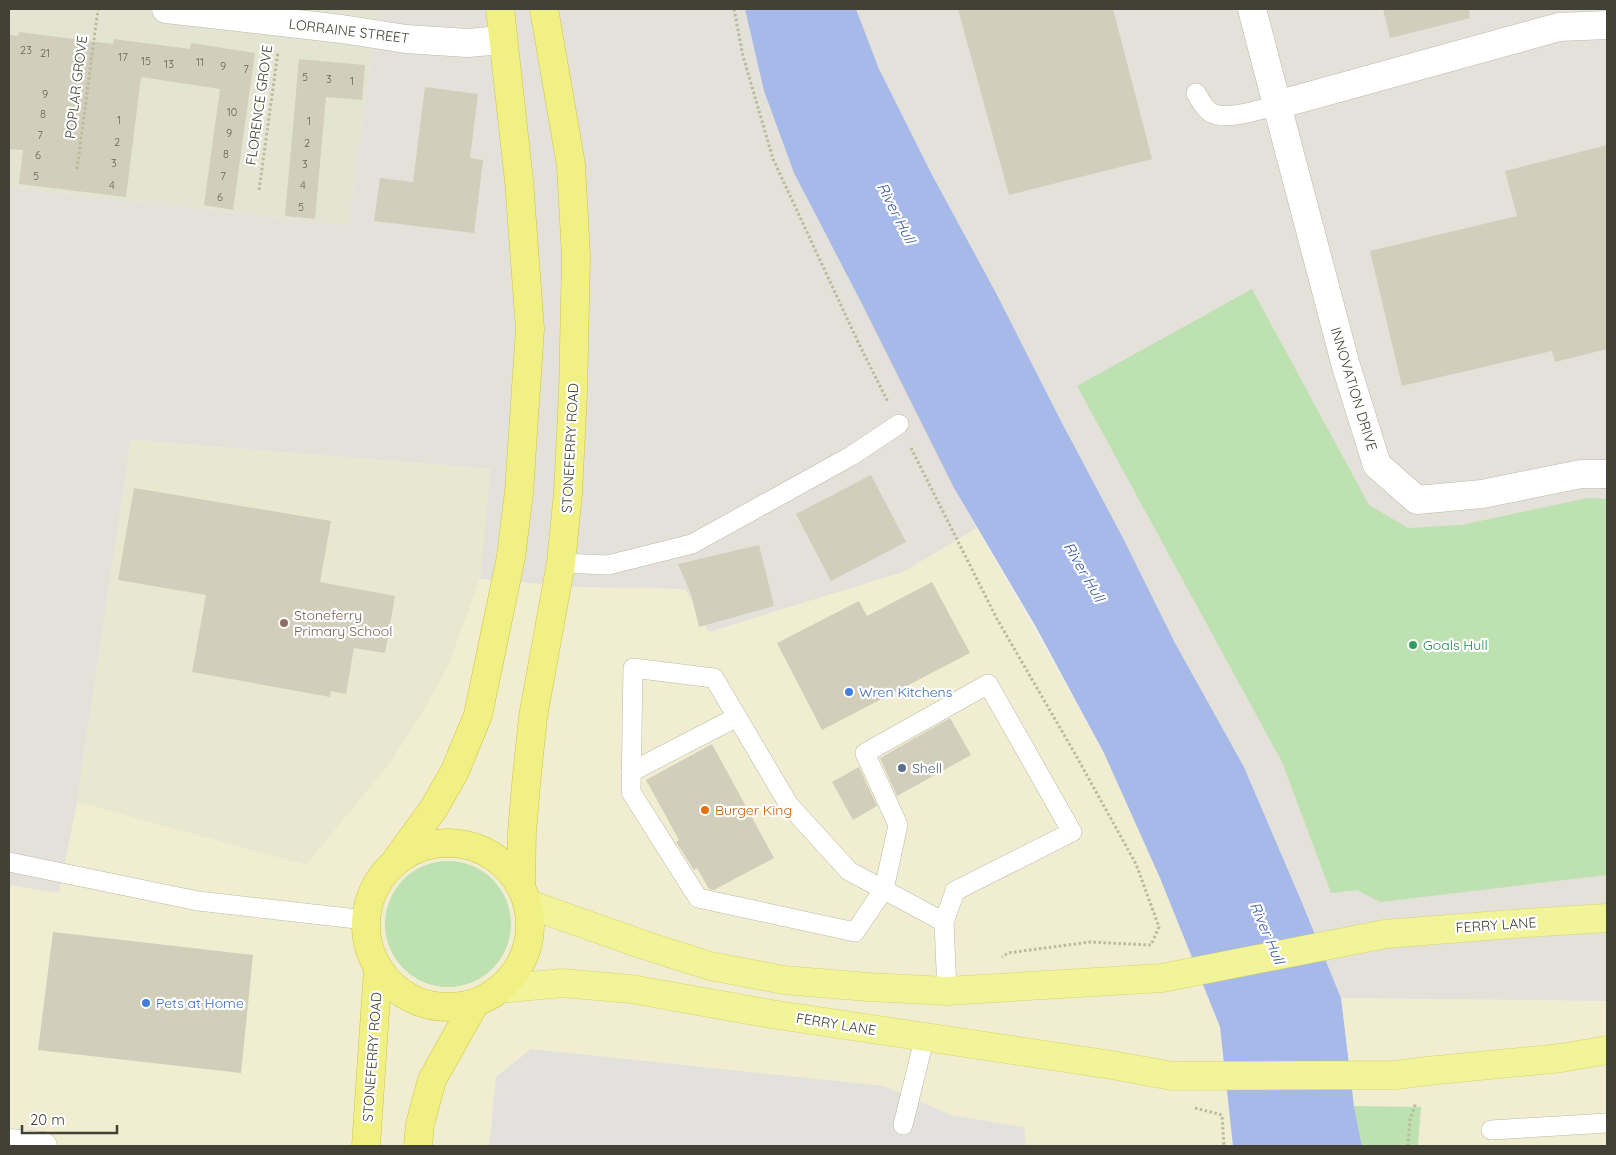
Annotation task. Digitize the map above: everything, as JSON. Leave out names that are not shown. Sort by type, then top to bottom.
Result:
[{"type":"highway","points":[[394,863],[414,849],[438,843],[463,844],[487,852],[506,866],[525,895],[530,927],[526,950],[516,971],[500,989],[488,997],[475,1002],[448,1007],[420,1002],[396,989],[378,968],[368,945],[366,920],[370,899],[376,886],[434,808],[455,771],[478,715],[511,557],[519,492],[530,329],[519,182],[500,9]]},
{"type":"highway","name":"STONEFERRY ROAD","points":[[525,895],[522,832],[533,717],[561,563],[568,493],[574,393],[576,256],[571,165],[544,9]]},
{"type":"highway","name":"STONEFERRY ROAD","points":[[366,1146],[378,968]]},
{"type":"highway","points":[[418,1146],[420,1124],[432,1080],[475,1002]]},
{"type":"main road","points":[[525,895],[644,945],[710,966],[784,980],[947,991]]},
{"type":"main road","name":"FERRY LANE","points":[[947,991],[1162,978],[1385,934],[1607,918]]},
{"type":"main road","name":"FERRY LANE","points":[[500,989],[562,983],[631,989],[771,1014],[1112,1064],[1172,1076],[1396,1075],[1427,1071]]},
{"type":"main road","points":[[1427,1071],[1562,1058],[1607,1050]]},
{"type":"street","name":"LORRAINE STREET","points":[[166,9],[406,39],[466,43],[503,40]]},
{"type":"street","name":"INNOVATION DRIVE","points":[[1252,9],[1346,366],[1377,465],[1417,500],[1482,494],[1581,474],[1607,474]]},
{"type":"street","points":[[1277,105],[1560,27],[1607,25]]},
{"type":"street","points":[[9,1143],[43,1146]]},
{"type":"lane","points":[[1196,93],[1203,106],[1211,113],[1221,116],[1277,105]]},
{"type":"lane","points":[[561,563],[608,565],[692,544],[851,456],[899,424]]},
{"type":"lane","points":[[944,922],[884,889],[849,871],[790,805],[714,678],[634,668],[631,792],[698,898],[855,932],[884,889],[898,825],[865,753],[988,684],[1072,832],[956,891],[944,922],[947,991]]},
{"type":"lane","points":[[632,772],[738,717]]},
{"type":"lane","points":[[9,862],[198,901],[366,920]]},
{"type":"lane","points":[[903,1125],[925,1036]]},
{"type":"lane","points":[[1491,1130],[1607,1123]]},
{"type":"path","name":"POPLAR GROVE","points":[[77,169],[98,9]]},
{"type":"path","points":[[734,9],[743,56],[773,159],[859,344],[997,619],[1136,864],[1159,926],[1151,945],[1090,942],[1008,953],[996,960]]},
{"type":"path","name":"FLORENCE GROVE","points":[[259,190],[282,22]]},
{"type":"path","points":[[1408,1146],[1410,1120],[1427,1071]]},
{"type":"shaded area","points":[[9,9],[378,9],[349,226],[9,188]]},
{"type":"shaded area","points":[[378,9],[745,9],[764,91],[794,173],[954,488],[977,528],[903,572],[709,632],[685,589],[579,587],[480,579],[490,469],[131,440],[77,802],[59,893],[9,885],[9,188],[349,226]]},
{"type":"shaded area","points":[[856,9],[1607,9],[1607,1001],[1341,998],[1244,767],[1175,643],[1123,538],[996,293],[930,171],[879,69]]},
{"type":"shaded area","name":"Stoneferry Primary School","points":[[131,440],[490,469],[480,579],[448,667],[391,762],[306,865],[77,802]]},
{"type":"shaded area","points":[[977,528],[1104,753],[1160,878],[1220,1027],[1233,1146],[9,1146],[9,885],[59,892],[77,802],[306,865],[391,762],[423,711],[448,667],[480,579],[579,587],[686,589],[903,572]],"holes":[[[449,861],[467,864],[484,872],[497,884],[506,899],[417,980],[402,969],[391,953],[386,935],[385,916],[390,898],[431,863]]]},
{"type":"shaded area","points":[[1341,998],[1607,1001],[1607,1146],[1418,1146],[1420,1107],[1354,1106]]},
{"type":"shaded area","points":[[531,1049],[884,1086],[951,1115],[1024,1127],[1026,1146],[489,1146],[496,1077]]},
{"type":"green space","name":"Goals Hull","points":[[1252,289],[1369,505],[1408,528],[1461,525],[1588,498],[1607,499],[1607,875],[1380,902],[1357,890],[1331,893],[1282,762],[1077,386]]},
{"type":"green space","points":[[448,861],[472,866],[493,879],[506,900],[511,924],[506,948],[493,969],[472,982],[448,987],[424,982],[403,969],[390,948],[385,924],[390,900],[403,879],[424,866]]},
{"type":"green space","points":[[1354,1106],[1421,1107],[1418,1146],[1362,1146]]},
{"type":"water","name":"River Hull","points":[[745,9],[856,9],[879,69],[930,171],[996,293],[1123,538],[1175,643],[1244,767],[1341,998],[1354,1106],[1362,1146],[1233,1146],[1220,1027],[1160,878],[1104,753],[1036,627],[954,488],[794,173],[764,91]]},
{"type":"building","points":[[958,9],[1113,9],[1152,159],[1009,195]]},
{"type":"building","points":[[1383,9],[1469,9],[1470,18],[1390,38]]},
{"type":"building","points":[[19,32],[113,44],[114,39],[190,49],[191,43],[255,53],[233,210],[204,205],[220,89],[141,77],[126,197],[19,184],[23,150],[9,149],[9,35],[18,36]]},
{"type":"building","points":[[299,59],[365,65],[362,100],[326,97],[315,219],[285,216]]},
{"type":"building","points":[[425,87],[478,94],[470,158],[483,160],[474,233],[374,221],[380,178],[413,182]]},
{"type":"building","points":[[1607,145],[1607,349],[1555,362],[1552,351],[1402,386],[1370,251],[1517,216],[1505,171]]},
{"type":"building","points":[[871,475],[906,542],[831,581],[796,514]]},
{"type":"building","points":[[134,488],[331,521],[320,582],[395,596],[385,653],[354,648],[346,694],[331,691],[330,697],[192,672],[206,595],[118,580]]},
{"type":"building","points":[[759,545],[774,606],[699,627],[691,594],[678,564]]},
{"type":"building","name":"Wren Kitchens","points":[[932,582],[970,653],[822,730],[777,643],[859,601],[867,616]]},
{"type":"building","points":[[950,718],[971,755],[897,796],[880,758]]},
{"type":"building","name":"Burger King","points":[[712,744],[774,858],[714,890],[709,889],[697,868],[694,870],[676,842],[679,840],[646,780]]},
{"type":"building","points":[[859,767],[877,806],[853,820],[832,782]]},
{"type":"building","name":"Pets at Home","points":[[53,932],[253,955],[241,1073],[38,1050]]},
{"type":"place","name":"Stoneferry Primary School","points":[[284,623]]},
{"type":"place","name":"Goals Hull","points":[[1413,645]]},
{"type":"place","name":"Wren Kitchens","points":[[849,692]]},
{"type":"place","name":"Shell","points":[[902,768]]},
{"type":"place","name":"Burger King","points":[[705,810]]},
{"type":"place","name":"Pets at Home","points":[[146,1003]]}]
